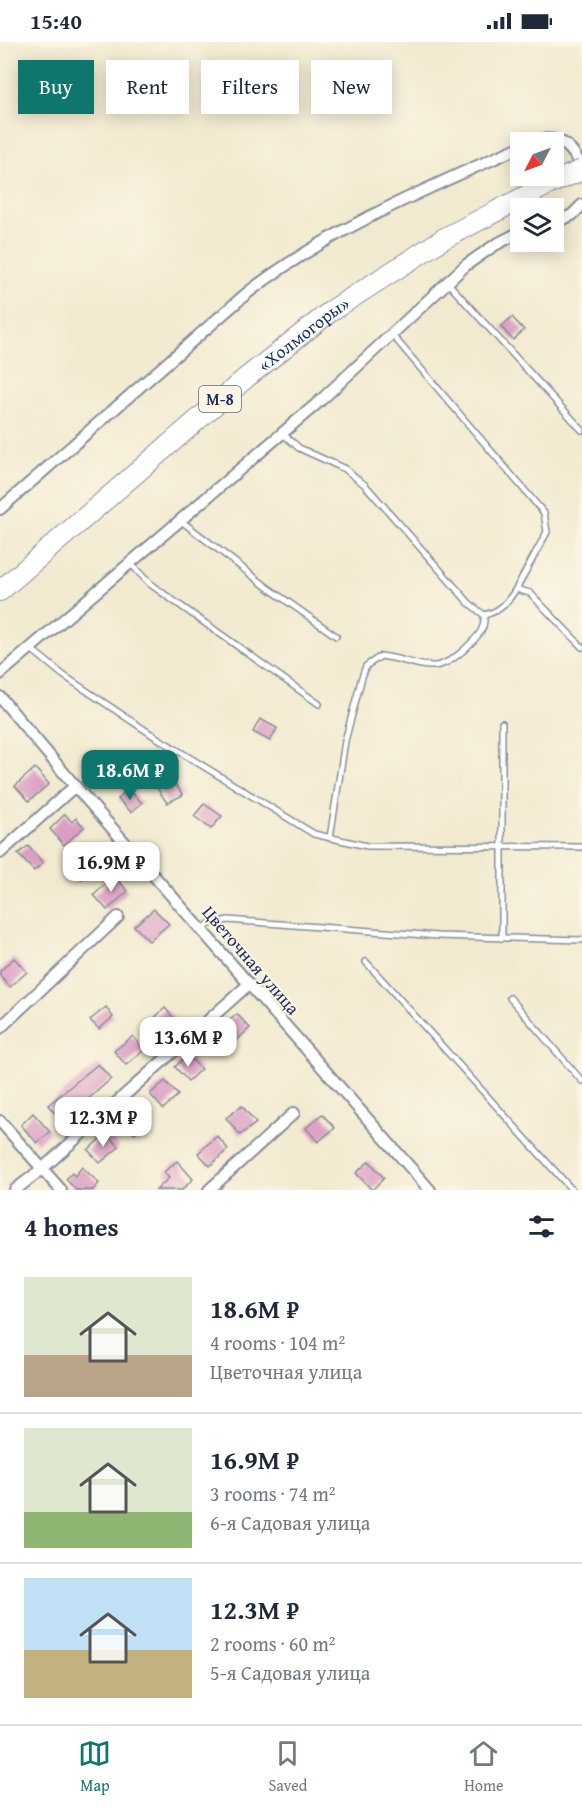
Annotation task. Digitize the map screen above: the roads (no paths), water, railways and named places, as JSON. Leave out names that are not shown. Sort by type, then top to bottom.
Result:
[{"type":"highway","name":"«Холмогоры»","points":[[0,591],[247,377],[331,311],[423,251],[549,184],[582,171]]},
{"type":"street","points":[[564,142],[573,150],[582,171]]},
{"type":"street","points":[[0,509],[246,294],[285,264],[361,222],[510,152]]},
{"type":"street","points":[[564,219],[572,215],[582,205]]},
{"type":"street","points":[[0,674],[283,434],[393,336],[447,282],[481,254],[510,237]]},
{"type":"street","name":"Цветочная улица","points":[[0,697],[75,786],[430,1190]]},
{"type":"street","points":[[0,853],[75,786]]},
{"type":"street","points":[[0,1028],[118,917]]},
{"type":"street","points":[[15,1190],[42,1169],[249,984]]},
{"type":"street","points":[[209,1190],[294,1113]]},
{"type":"street","points":[[0,1121],[61,1190]]},
{"type":"lane","points":[[447,282],[582,430]]},
{"type":"lane","points":[[393,336],[544,513],[547,532],[516,589],[506,605],[496,612],[484,615]]},
{"type":"lane","points":[[283,434],[299,448],[345,469],[366,485],[461,595],[484,615],[485,625],[481,633],[446,664],[436,667],[416,665],[381,656],[366,666],[345,741],[330,838]]},
{"type":"lane","points":[[180,520],[267,587],[336,636]]},
{"type":"lane","points":[[130,563],[150,584],[319,704]]},
{"type":"lane","points":[[516,589],[530,593],[582,647]]},
{"type":"lane","points":[[30,648],[63,675],[151,734],[314,834],[368,846],[582,847]]},
{"type":"lane","points":[[502,723],[502,938]]},
{"type":"lane","points":[[203,929],[208,924],[228,920],[438,936],[582,940]]},
{"type":"lane","points":[[366,962],[572,1190]]},
{"type":"lane","points":[[510,998],[582,1081]]}]
